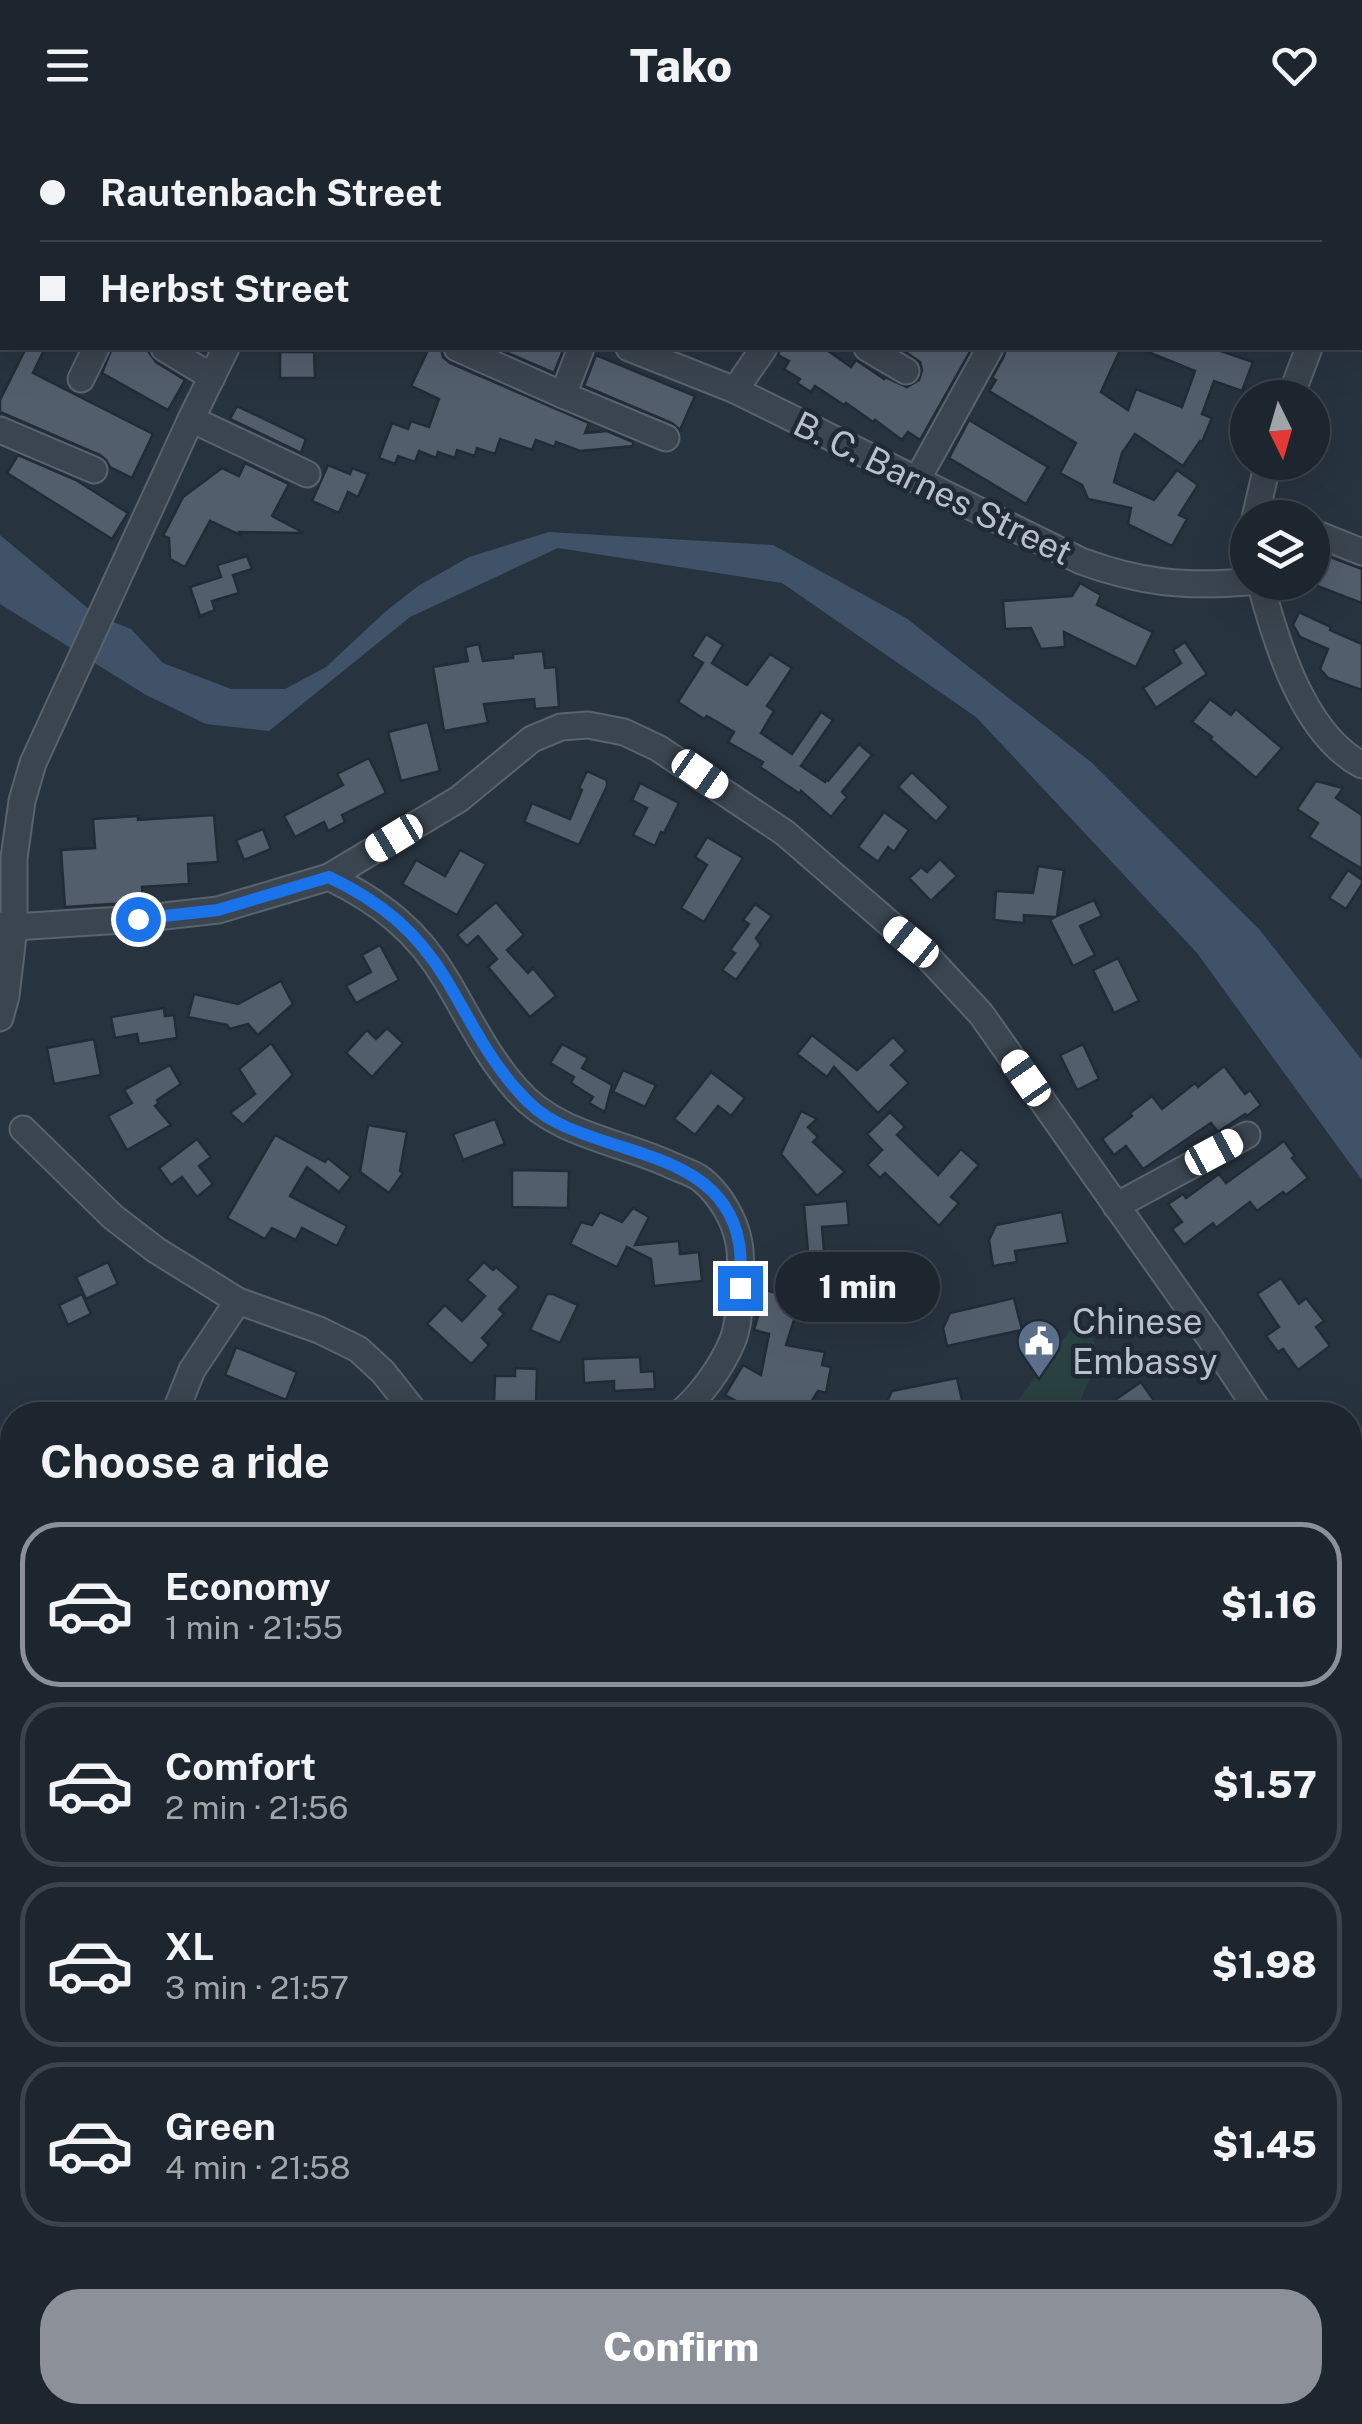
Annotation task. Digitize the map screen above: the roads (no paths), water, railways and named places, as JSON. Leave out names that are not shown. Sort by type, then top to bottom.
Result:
[{"type":"street","points":[[81,379],[95,350]]},
{"type":"street","points":[[171,350],[219,363]]},
{"type":"street","points":[[197,350],[219,363]]},
{"type":"street","points":[[462,350],[666,438]]},
{"type":"street","points":[[563,395],[580,350]]},
{"type":"street","name":"B. C. Barnes Street","points":[[633,350],[735,390],[1080,561],[1115,574],[1155,582],[1230,583]]},
{"type":"street","points":[[735,390],[763,350]]},
{"type":"street","points":[[871,350],[906,371]]},
{"type":"street","points":[[917,480],[989,350]]},
{"type":"street","points":[[1296,380],[1307,350]]},
{"type":"street","points":[[0,1018],[6,996],[7,926],[14,858],[22,801],[34,763],[219,363]]},
{"type":"street","points":[[191,420],[307,474]]},
{"type":"street","points":[[0,430],[94,470]]},
{"type":"street","points":[[1330,539],[1362,552]]},
{"type":"street","points":[[1265,600],[1290,676],[1316,721],[1362,765]]},
{"type":"street","points":[[7,926],[218,910],[329,877],[459,799],[532,739],[560,727],[588,725],[624,732],[672,756],[784,832],[927,956],[981,1014],[1252,1402]]},
{"type":"street","points":[[329,877],[389,912],[421,944],[446,978],[477,1034],[516,1090],[533,1106],[558,1123],[652,1156],[700,1179],[720,1200],[733,1221],[739,1243],[739,1313],[733,1341],[692,1402]]},
{"type":"street","points":[[23,1130],[112,1218],[156,1250],[238,1300],[358,1348],[407,1402]]},
{"type":"street","points":[[1116,1206],[1247,1134]]},
{"type":"street","points":[[179,1402],[192,1370],[238,1300]]},
{"type":"water","points":[[549,532],[773,545],[906,618],[1091,762],[1259,929],[1362,1060],[1362,1180],[1197,953],[976,717],[782,583],[558,548],[410,617],[269,731],[206,724],[146,695],[0,604],[0,535],[96,615],[131,629],[163,663],[231,689],[285,689],[326,667],[418,586],[469,557]]},
{"type":"place","name":"Chinese Embassy","points":[[1039,1379]]}]
